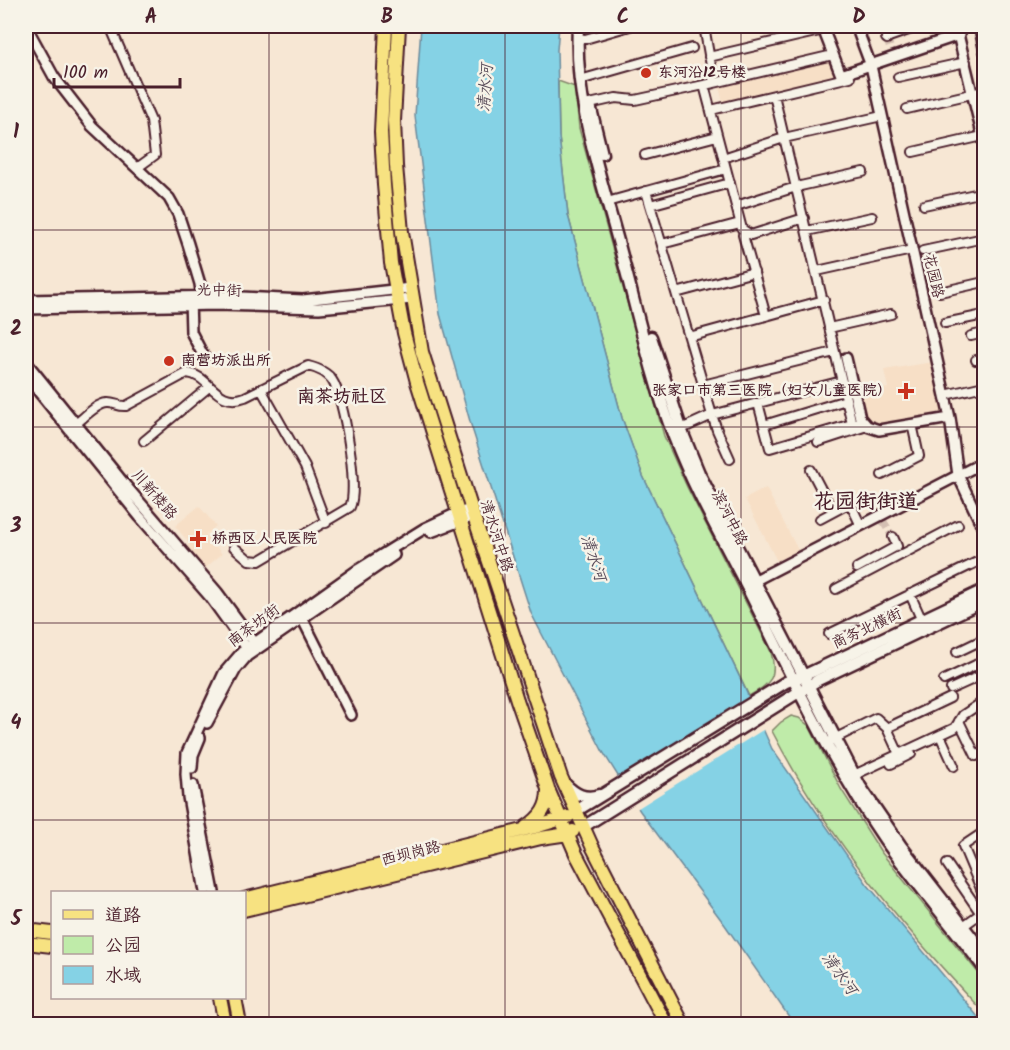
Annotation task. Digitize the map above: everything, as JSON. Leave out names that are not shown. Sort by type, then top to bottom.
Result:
[{"type":"main road","name":"清水河中路","points":[[386,26],[381,132],[391,263],[404,333],[417,382],[517,700],[548,789],[592,846],[683,1024]]},
{"type":"main road","name":"清水河中路","points":[[399,26],[395,132],[402,232],[423,352],[472,513],[563,781],[576,854],[666,1024]]},
{"type":"main road","name":"滨河中路","points":[[578,26],[587,104],[611,201],[677,431],[704,482],[750,583],[850,776],[959,928],[984,968]]},
{"type":"main road","name":"滨河中路","points":[[581,38],[585,26]]},
{"type":"main road","name":"商务北横街","points":[[924,624],[984,590]]},
{"type":"main road","name":"商务北横街","points":[[611,791],[763,696],[801,683],[924,624],[984,600]]},
{"type":"main road","name":"商务北横街","points":[[600,818],[772,710],[801,683]]},
{"type":"main road","points":[[563,781],[576,794],[585,797],[611,791]]},
{"type":"main road","points":[[521,830],[543,812],[548,798],[548,789]]},
{"type":"main road","points":[[572,823],[611,791]]},
{"type":"main road","points":[[572,823],[600,818]]},
{"type":"main road","points":[[592,846],[592,831],[600,818]]},
{"type":"main road","name":"西坝岗路","points":[[246,899],[521,830],[572,823]]},
{"type":"main road","name":"西坝岗路","points":[[246,910],[541,838],[572,823]]},
{"type":"main road","points":[[541,838],[556,839],[567,843],[576,854]]},
{"type":"main road","name":"滨河中路","points":[[959,928],[984,953]]},
{"type":"main road","points":[[26,930],[51,933]]},
{"type":"main road","points":[[26,943],[51,946]]},
{"type":"main road","points":[[220,999],[225,1024]]},
{"type":"main road","points":[[235,999],[240,1024]]},
{"type":"street","points":[[26,26],[54,76],[92,126],[169,198],[177,214],[200,284],[202,301]]},
{"type":"street","points":[[110,26],[151,121],[155,155],[137,168]]},
{"type":"street","points":[[581,38],[630,26]]},
{"type":"street","points":[[704,26],[714,83]]},
{"type":"street","name":"花园路","points":[[856,26],[871,66],[950,418],[958,475],[984,530]]},
{"type":"street","points":[[887,39],[920,26]]},
{"type":"street","points":[[709,57],[823,28],[834,56],[846,76]]},
{"type":"street","points":[[711,110],[846,76],[958,30],[983,132],[913,152]]},
{"type":"street","points":[[984,33],[980,34],[984,52]]},
{"type":"street","points":[[584,80],[692,48]]},
{"type":"street","points":[[587,104],[616,98],[635,100],[834,56]]},
{"type":"street","points":[[898,77],[966,62]]},
{"type":"street","points":[[704,85],[740,223],[745,232],[751,235],[804,218]]},
{"type":"street","points":[[907,109],[984,91]]},
{"type":"street","points":[[774,95],[846,400],[861,424]]},
{"type":"street","points":[[723,158],[784,138],[882,116]]},
{"type":"street","points":[[645,155],[717,136]]},
{"type":"street","points":[[611,201],[726,170]]},
{"type":"street","points":[[736,206],[796,187],[862,172]]},
{"type":"street","points":[[650,205],[730,183]]},
{"type":"street","points":[[646,191],[712,415],[730,459]]},
{"type":"street","points":[[924,205],[984,192]]},
{"type":"street","points":[[807,231],[872,217]]},
{"type":"street","points":[[662,244],[740,223]]},
{"type":"street","points":[[745,232],[743,235],[766,316]]},
{"type":"street","points":[[923,251],[984,238]]},
{"type":"street","points":[[817,271],[912,250]]},
{"type":"street","points":[[676,293],[754,272]]},
{"type":"street","points":[[940,292],[984,282]]},
{"type":"street","name":"光中街","points":[[26,300],[303,300],[411,293]]},
{"type":"street","points":[[689,337],[824,300]]},
{"type":"street","points":[[190,301],[190,332],[204,357]]},
{"type":"street","name":"光中街","points":[[26,309],[190,301]]},
{"type":"street","points":[[829,328],[891,314]]},
{"type":"street","points":[[945,323],[984,315]]},
{"type":"street","points":[[971,336],[984,333]]},
{"type":"street","points":[[704,386],[834,352]]},
{"type":"street","points":[[846,358],[861,424]]},
{"type":"street","name":"川新楼路","points":[[26,362],[73,427]]},
{"type":"street","points":[[73,427],[103,404],[110,402],[122,407],[126,406],[187,373],[192,373],[222,397],[234,399],[245,397],[308,366],[327,375],[334,384],[349,447],[353,475],[352,502],[346,511],[260,561],[249,560],[234,547]]},
{"type":"street","name":"川新楼路","points":[[26,376],[126,486],[217,592],[253,648]]},
{"type":"street","points":[[677,431],[712,415],[842,381]]},
{"type":"street","points":[[945,395],[984,386]]},
{"type":"street","points":[[144,441],[209,387]]},
{"type":"street","points":[[261,389],[305,467],[326,523]]},
{"type":"street","points":[[764,425],[846,400]]},
{"type":"street","points":[[758,403],[770,448],[861,424],[879,430],[950,418]]},
{"type":"street","points":[[818,442],[861,424]]},
{"type":"street","points":[[882,475],[919,456],[912,424]]},
{"type":"street","points":[[750,583],[861,526],[882,518],[984,462]]},
{"type":"street","points":[[811,470],[832,512]]},
{"type":"street","points":[[820,519],[850,503],[861,526]]},
{"type":"street","name":"南茶坊街","points":[[205,891],[188,797],[187,753],[224,673],[231,663],[359,569],[416,534],[472,513]]},
{"type":"street","points":[[836,589],[958,525]]},
{"type":"street","points":[[892,537],[902,554]]},
{"type":"street","points":[[857,568],[897,546]]},
{"type":"street","points":[[829,634],[977,562]]},
{"type":"street","points":[[910,594],[924,624]]},
{"type":"street","points":[[300,614],[351,715]]},
{"type":"street","points":[[957,652],[984,639]]},
{"type":"street","name":"南茶坊街","points":[[214,891],[194,796],[191,772],[193,755],[236,669],[253,648]]},
{"type":"street","points":[[944,680],[981,663],[982,675],[951,689]]},
{"type":"street","points":[[887,728],[950,698]]},
{"type":"street","points":[[850,776],[955,728],[963,715],[984,701]]},
{"type":"street","points":[[832,740],[876,718],[887,728],[899,754]]},
{"type":"street","points":[[959,721],[976,756],[984,753]]},
{"type":"street","points":[[940,735],[954,766]]},
{"type":"street","points":[[891,764],[930,745],[928,741]]},
{"type":"street","points":[[984,832],[963,846],[982,884],[984,896]]},
{"type":"street","points":[[947,864],[983,914],[959,928]]},
{"type":"shaded area","points":[[831,61],[835,77],[723,102],[719,87]]},
{"type":"shaded area","name":"张家口市第三医院（妇女儿童医院）","points":[[933,362],[943,415],[871,426],[864,419],[859,394],[888,388],[884,370]]},
{"type":"shaded area","points":[[766,488],[798,550],[777,561],[745,499]]},
{"type":"shaded area","name":"桥西区人民医院","points":[[199,506],[216,526],[206,535],[222,554],[203,570],[185,548],[190,544],[175,526]]},
{"type":"green space","points":[[558,81],[575,87],[579,128],[664,436],[687,487],[771,652],[773,674],[767,683],[749,696],[643,476],[622,418],[568,215],[559,137]]},
{"type":"green space","points":[[791,716],[799,718],[809,726],[841,789],[881,852],[984,980],[984,1013],[868,880],[817,807],[793,770],[772,731]]},
{"type":"water","name":"清水河","points":[[421,26],[559,26],[557,50],[559,137],[568,215],[622,418],[643,476],[772,749],[867,884],[984,1024],[794,1024],[725,925],[640,811],[603,752],[531,613],[471,425],[440,314],[415,116]]},
{"type":"pier","points":[[751,695],[766,728],[635,810],[616,779]]},
{"type":"tunnel","points":[[887,39],[893,56]]},
{"type":"tunnel","points":[[883,521],[893,537]]},
{"type":"place","name":"东河沿12号楼","points":[[646,73]]},
{"type":"place","name":"南营坊派出所","points":[[169,361]]},
{"type":"place","name":"张家口市第三医院（妇女儿童医院）","points":[[906,391]]},
{"type":"place","name":"桥西区人民医院","points":[[198,539]]},
{"type":"district","name":"南茶坊社区","points":[[342,397]]},
{"type":"district","name":"花园街街道","points":[[866,502]]}]
